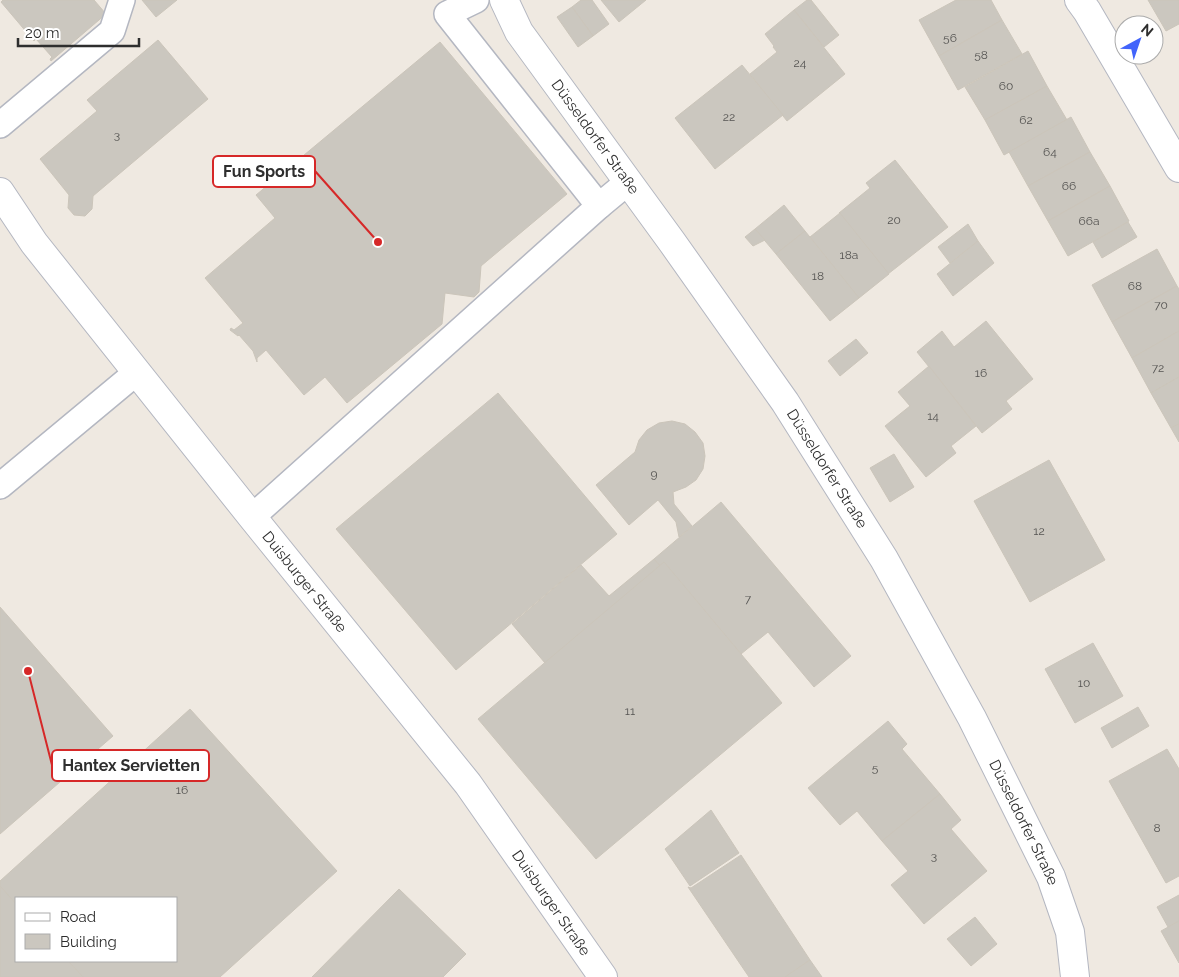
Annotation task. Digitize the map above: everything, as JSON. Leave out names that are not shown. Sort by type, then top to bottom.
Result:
[{"type":"street","name":"Düsseldorfer Straße","points":[[504,0],[519,32],[785,402],[884,559],[972,718],[1051,877],[1070,932],[1075,977]]},
{"type":"street","points":[[1079,0],[1179,168]]},
{"type":"street","name":"Duisburger Straße","points":[[0,192],[34,243],[468,784],[603,977]]},
{"type":"lane","points":[[0,125],[112,31],[122,0]]},
{"type":"lane","points":[[476,0],[447,14],[599,206]]},
{"type":"lane","points":[[252,517],[628,182]]},
{"type":"lane","points":[[0,486],[137,372]]},
{"type":"building","points":[[3,0],[94,0],[106,14],[51,61],[52,57],[36,39],[34,41],[1,2]]},
{"type":"building","points":[[142,0],[177,0],[156,17]]},
{"type":"building","points":[[581,0],[592,0],[609,24],[593,36],[572,7]]},
{"type":"building","points":[[601,0],[646,0],[619,22]]},
{"type":"building","points":[[807,0],[811,0],[839,35],[824,47],[794,10]]},
{"type":"building","points":[[956,0],[991,0],[1002,20],[939,56],[919,20]]},
{"type":"building","points":[[1148,0],[1179,0],[1179,24],[1166,31],[1164,28],[1164,15],[1157,15]]},
{"type":"building","points":[[572,7],[593,36],[578,47],[557,17]]},
{"type":"building","points":[[794,10],[845,74],[787,121],[750,74],[777,52],[765,34]]},
{"type":"building","points":[[1002,20],[1022,54],[958,90],[939,56]]},
{"type":"building","points":[[158,40],[208,99],[93,196],[92,209],[85,216],[74,215],[68,208],[69,195],[40,159],[97,111],[87,100]]},
{"type":"building","points":[[440,42],[567,194],[481,266],[479,292],[474,297],[445,293],[442,324],[347,403],[325,377],[304,395],[266,350],[257,358],[257,362],[253,351],[239,335],[230,330],[231,328],[234,330],[243,323],[205,278],[275,218],[256,195]]},
{"type":"building","points":[[1028,51],[1047,86],[985,120],[965,87]]},
{"type":"building","points":[[742,65],[783,115],[715,169],[675,118]]},
{"type":"building","points":[[1047,86],[1067,120],[1004,155],[985,120]]},
{"type":"building","points":[[1071,117],[1090,152],[1028,186],[1009,152]]},
{"type":"building","points":[[1090,152],[1110,186],[1048,221],[1028,186]]},
{"type":"building","points":[[895,160],[948,227],[888,274],[839,213],[870,188],[866,183]]},
{"type":"building","points":[[1110,186],[1129,221],[1068,256],[1048,221]]},
{"type":"building","points":[[784,205],[805,231],[776,254],[755,229]]},
{"type":"building","points":[[840,213],[889,274],[859,298],[810,237]]},
{"type":"building","points":[[1128,222],[1137,237],[1102,258],[1093,242]]},
{"type":"building","points":[[968,224],[978,241],[950,263],[938,247]]},
{"type":"building","points":[[755,229],[765,240],[753,246],[745,237]]},
{"type":"building","points":[[805,231],[859,298],[830,321],[776,254]]},
{"type":"building","points":[[978,241],[994,263],[953,296],[937,274]]},
{"type":"building","points":[[1157,249],[1177,286],[1112,322],[1092,285]]},
{"type":"building","points":[[1177,286],[1179,289],[1179,331],[1132,358],[1112,322]]},
{"type":"building","points":[[986,321],[1033,379],[1006,401],[1012,409],[982,433],[917,352],[942,331],[954,347]]},
{"type":"building","points":[[1179,331],[1179,377],[1151,393],[1132,358]]},
{"type":"building","points":[[856,339],[868,353],[840,376],[828,361]]},
{"type":"building","points":[[929,366],[976,426],[951,446],[956,453],[926,477],[885,426],[910,406],[898,392]]},
{"type":"building","points":[[1179,377],[1179,424],[1171,428],[1151,393]]},
{"type":"building","points":[[498,393],[617,534],[456,670],[336,529]]},
{"type":"building","points":[[672,421],[685,424],[695,432],[703,443],[705,456],[703,469],[696,480],[686,487],[673,492],[674,504],[692,526],[679,537],[676,522],[658,500],[629,525],[596,485],[635,452],[639,440],[647,430],[659,423]]},
{"type":"building","points":[[1179,424],[1179,442],[1171,428]]},
{"type":"building","points":[[894,454],[914,487],[890,502],[870,468]]},
{"type":"building","points":[[1049,460],[1105,560],[1030,602],[974,501]]},
{"type":"building","points":[[721,502],[851,656],[814,687],[768,632],[741,654],[664,562],[660,566],[654,559]]},
{"type":"building","points":[[654,559],[660,566],[545,663],[512,624],[581,565],[609,596]]},
{"type":"building","points":[[664,562],[782,703],[596,859],[478,719]]},
{"type":"building","points":[[0,607],[113,736],[0,834]]},
{"type":"building","points":[[1093,643],[1123,696],[1075,723],[1045,669]]},
{"type":"building","points":[[1138,707],[1149,726],[1112,748],[1101,728]]},
{"type":"building","points":[[190,709],[337,871],[220,977],[83,977],[69,962],[178,962],[178,897],[15,897],[15,903],[0,886],[0,881]]},
{"type":"building","points":[[888,721],[907,744],[902,749],[940,794],[882,841],[857,811],[840,825],[808,788]]},
{"type":"building","points":[[1167,749],[1179,769],[1179,876],[1166,883],[1109,781]]},
{"type":"building","points":[[940,794],[961,820],[951,829],[987,871],[924,924],[891,885],[908,871],[882,841]]},
{"type":"building","points":[[711,810],[739,853],[690,886],[665,849]]},
{"type":"building","points":[[741,855],[810,960],[785,977],[749,977],[688,887],[691,888]]},
{"type":"building","points":[[0,886],[15,903],[15,962],[69,962],[83,977],[0,977]]},
{"type":"building","points":[[399,889],[466,954],[443,977],[312,977]]},
{"type":"building","points":[[1179,895],[1179,921],[1168,927],[1157,907]]},
{"type":"building","points":[[975,917],[997,944],[971,966],[947,939]]},
{"type":"building","points":[[1179,921],[1179,963],[1161,931]]},
{"type":"building","points":[[810,960],[822,977],[785,977]]},
{"type":"place","name":"Fun Sports","points":[[378,242]]},
{"type":"place","name":"Hantex Servietten","points":[[28,671]]}]
